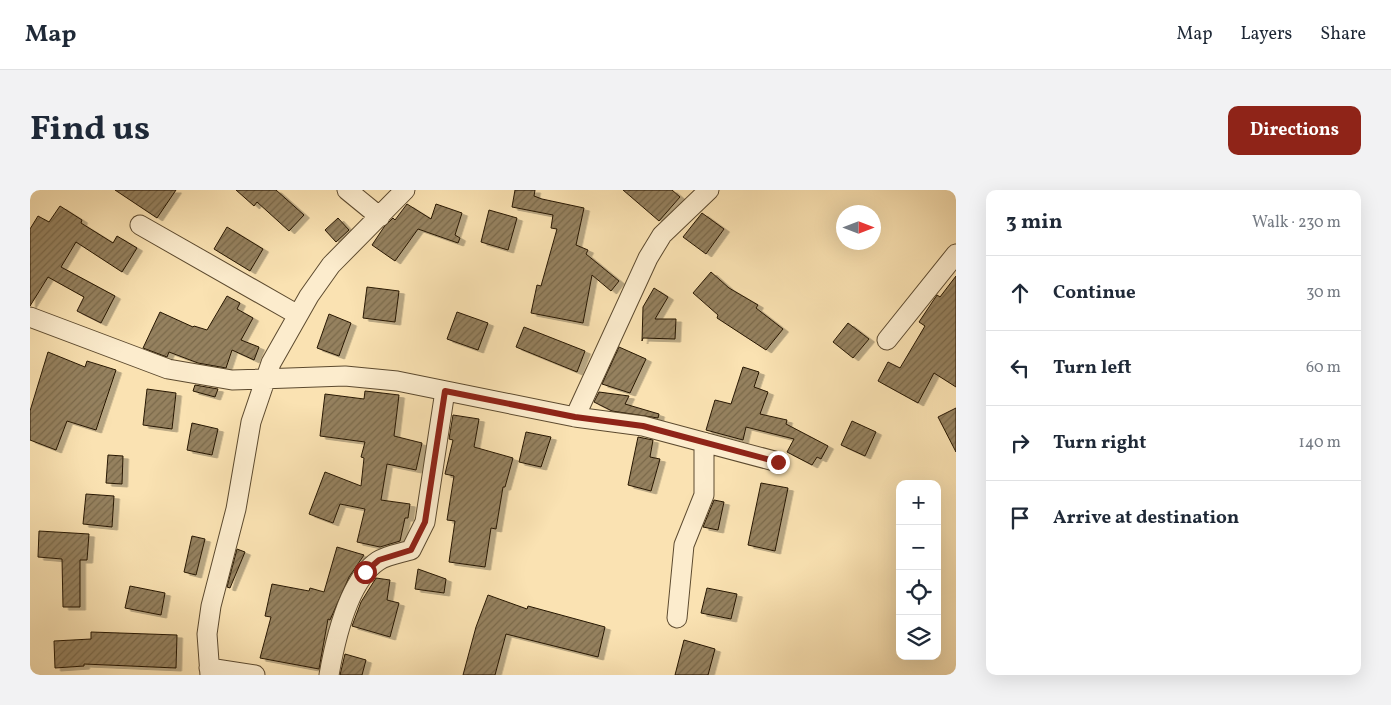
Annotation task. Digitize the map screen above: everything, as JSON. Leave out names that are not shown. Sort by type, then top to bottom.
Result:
[{"type":"street","points":[[347,190],[380,217]]},
{"type":"street","points":[[255,675],[209,671],[207,634],[211,606],[236,510],[251,422],[271,363],[298,315],[331,264],[405,190]]},
{"type":"street","points":[[575,417],[653,250],[662,235],[709,190]]},
{"type":"street","points":[[140,225],[298,315]]},
{"type":"street","points":[[887,340],[956,254]]},
{"type":"street","points":[[30,317],[168,369],[232,380],[345,376],[397,381],[575,417],[643,426],[778,462]]},
{"type":"street","points":[[329,675],[333,653],[354,587],[365,572],[379,560],[411,550],[425,522],[445,391]]},
{"type":"street","points":[[677,618],[684,545],[704,495],[704,442]]},
{"type":"building","points":[[115,190],[176,190],[157,218]]},
{"type":"building","points":[[236,190],[276,190],[304,215],[289,231],[257,202],[254,206]]},
{"type":"building","points":[[515,190],[535,190],[534,196],[542,199],[584,208],[576,245],[588,250],[586,254],[619,281],[611,291],[592,275],[583,323],[531,313],[537,285],[541,286],[557,229],[551,228],[553,215],[512,207]]},
{"type":"building","points":[[623,190],[672,190],[680,197],[659,221]]},
{"type":"building","points":[[407,204],[431,219],[436,204],[462,213],[455,235],[460,238],[458,243],[418,229],[395,261],[372,245],[384,227],[393,218],[395,220]]},
{"type":"building","points":[[60,206],[82,220],[81,223],[113,243],[117,236],[137,248],[122,272],[76,242],[61,267],[115,296],[101,323],[77,311],[84,297],[48,277],[30,306],[30,229],[38,216],[49,222]]},
{"type":"building","points":[[489,210],[517,218],[508,250],[481,242]]},
{"type":"building","points":[[702,213],[724,229],[706,254],[683,237]]},
{"type":"building","points":[[338,218],[349,230],[336,242],[325,230]]},
{"type":"building","points":[[227,227],[263,249],[250,271],[214,249]]},
{"type":"building","points":[[711,272],[729,288],[758,305],[756,308],[783,329],[766,350],[717,318],[718,315],[693,293]]},
{"type":"building","points":[[956,276],[956,387],[934,373],[918,403],[878,381],[888,362],[900,368],[925,326],[919,322],[937,295],[940,297]]},
{"type":"building","points":[[367,287],[399,291],[395,322],[363,318]]},
{"type":"building","points":[[654,288],[668,297],[655,319],[676,319],[675,339],[643,338],[642,341],[643,307]]},
{"type":"building","points":[[227,296],[240,303],[237,309],[253,318],[241,340],[259,347],[254,360],[232,350],[226,368],[198,363],[169,352],[167,357],[143,348],[160,312],[193,327],[207,330]]},
{"type":"building","points":[[457,312],[488,323],[478,350],[447,339]]},
{"type":"building","points":[[329,314],[351,323],[339,356],[317,348]]},
{"type":"building","points":[[848,323],[869,339],[853,358],[833,342]]},
{"type":"building","points":[[524,327],[585,351],[577,372],[516,347]]},
{"type":"building","points":[[619,347],[646,359],[630,393],[602,384]]},
{"type":"building","points":[[48,352],[85,367],[87,361],[116,370],[96,430],[67,421],[56,450],[30,440],[30,411]]},
{"type":"building","points":[[743,367],[759,372],[754,387],[768,392],[760,414],[787,420],[786,424],[828,446],[821,459],[817,457],[812,465],[787,452],[794,439],[746,427],[743,440],[706,430],[715,400],[731,404]]},
{"type":"building","points":[[195,385],[218,389],[215,397],[193,391]]},
{"type":"building","points":[[147,389],[176,393],[172,429],[143,425]]},
{"type":"building","points":[[365,391],[399,395],[394,436],[422,443],[416,470],[387,464],[381,500],[410,504],[408,518],[405,518],[400,541],[380,547],[357,542],[365,509],[340,504],[333,523],[309,514],[325,472],[361,486],[364,458],[361,457],[365,442],[320,436],[325,394],[364,399]]},
{"type":"building","points":[[599,392],[629,396],[625,404],[659,414],[658,418],[612,411],[594,402]]},
{"type":"building","points":[[956,408],[956,452],[938,417]]},
{"type":"building","points":[[453,415],[479,419],[474,447],[513,458],[505,487],[503,487],[496,529],[491,528],[485,567],[449,562],[455,521],[447,520],[454,476],[445,474],[453,440],[449,439]]},
{"type":"building","points":[[852,421],[876,432],[865,456],[841,445]]},
{"type":"building","points":[[192,423],[218,429],[212,455],[187,450]]},
{"type":"building","points":[[526,432],[551,437],[541,467],[519,462]]},
{"type":"building","points":[[638,437],[653,440],[650,457],[660,459],[651,491],[628,485]]},
{"type":"building","points":[[108,455],[123,456],[122,484],[106,483]]},
{"type":"building","points":[[761,483],[788,488],[775,551],[748,545]]},
{"type":"building","points":[[86,494],[114,496],[112,527],[83,524]]},
{"type":"building","points":[[714,500],[724,502],[718,530],[703,527]]},
{"type":"building","points":[[39,531],[89,534],[87,560],[80,560],[80,607],[63,607],[62,559],[38,557]]},
{"type":"building","points":[[192,536],[205,539],[196,575],[184,572]]},
{"type":"building","points":[[337,547],[364,555],[349,577],[330,620],[328,619],[319,669],[260,658],[271,617],[265,616],[272,584],[309,591],[310,588],[324,592]]},
{"type":"building","points":[[237,549],[245,552],[230,588],[227,587]]},
{"type":"building","points":[[418,569],[446,579],[444,593],[415,589]]},
{"type":"building","points":[[376,578],[390,580],[387,600],[399,603],[390,637],[352,626],[361,602]]},
{"type":"building","points":[[130,586],[165,593],[161,615],[125,608]]},
{"type":"building","points":[[707,588],[737,594],[731,619],[701,613]]},
{"type":"building","points":[[488,595],[527,609],[528,606],[605,627],[598,657],[506,634],[495,675],[463,675],[476,627]]},
{"type":"building","points":[[91,632],[177,635],[176,668],[84,664],[84,666],[55,668],[54,641],[91,639]]},
{"type":"building","points":[[684,640],[715,649],[708,675],[675,675]]},
{"type":"building","points":[[345,654],[366,660],[362,675],[340,675]]},
{"type":"route","points":[[365,572],[379,560],[411,550],[420,536],[425,522],[445,391],[575,417],[643,426],[778,462]]}]
